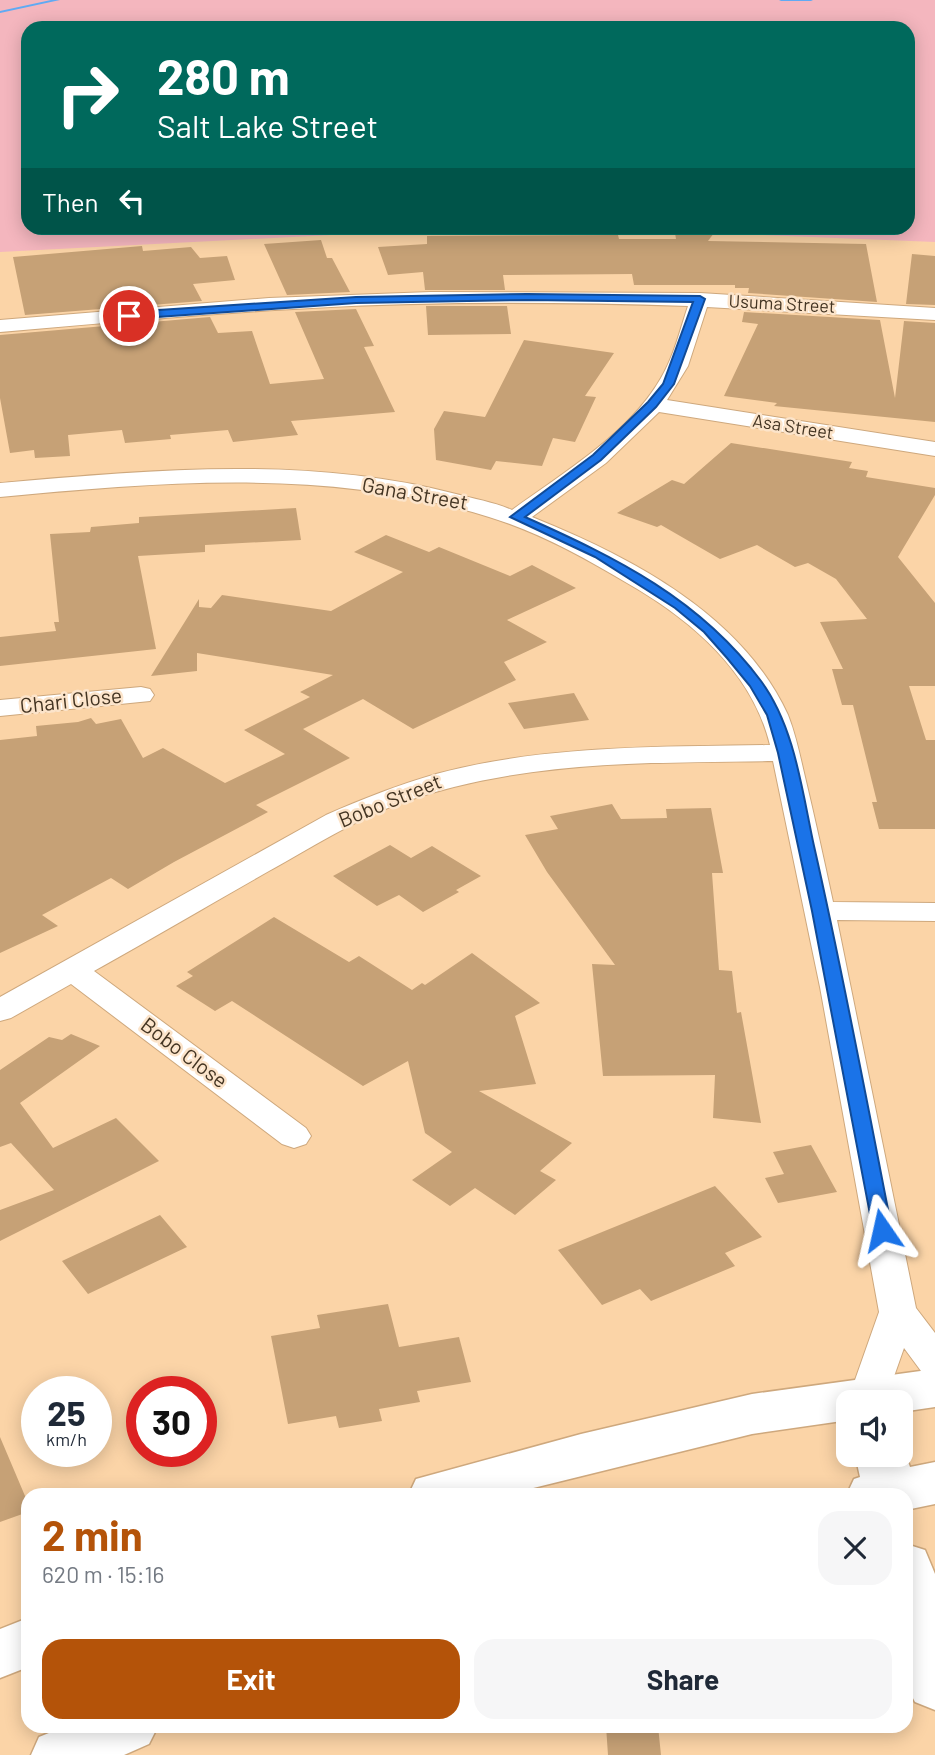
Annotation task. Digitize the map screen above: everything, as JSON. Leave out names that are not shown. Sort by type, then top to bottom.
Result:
[{"type":"main road","points":[[913,1392],[935,1388]]},
{"type":"main road","points":[[457,1488],[581,1454],[752,1414],[836,1404]]},
{"type":"main road","points":[[913,1604],[924,1664]]},
{"type":"main road","points":[[0,1654],[21,1645]]},
{"type":"main road","points":[[60,1755],[112,1733]]},
{"type":"street","name":"Usuma Street","points":[[0,326],[356,300],[519,297],[700,299],[935,314]]},
{"type":"street","points":[[517,517],[605,450],[652,404],[668,384],[700,299]]},
{"type":"street","name":"Asa Street","points":[[652,404],[935,449]]},
{"type":"street","name":"Gana Street","points":[[0,490],[164,476],[260,475],[347,481],[439,494],[517,517],[599,555],[680,605],[708,629],[756,684],[774,715],[785,753],[820,911],[898,1312]]},
{"type":"street","name":"Chari Close","points":[[0,708],[141,695]]},
{"type":"street","name":"Bobo Street","points":[[0,1011],[336,821],[413,788],[454,776],[501,767],[586,758],[785,753]]},
{"type":"street","points":[[820,911],[935,912]]},
{"type":"street","name":"Bobo Close","points":[[74,971],[294,1136]]},
{"type":"street","points":[[898,1312],[935,1361]]},
{"type":"street","points":[[871,1390],[898,1312]]},
{"type":"shaded area","points":[[0,0],[935,0],[935,242],[763,235],[915,235],[915,21],[21,21],[21,235],[331,235],[0,252]]},
{"type":"building","points":[[618,235],[619,239],[676,239],[675,235],[712,235],[708,241],[866,244],[877,302],[748,293],[749,288],[735,288],[735,285],[634,285],[632,274],[503,275],[505,290],[425,290],[423,272],[388,275],[378,247],[427,244],[427,236]]},
{"type":"building","points":[[321,240],[327,258],[332,258],[350,292],[287,295],[264,244]]},
{"type":"building","points":[[142,246],[143,251],[191,247],[200,258],[227,256],[235,280],[193,284],[202,301],[25,315],[13,257]]},
{"type":"building","points":[[912,254],[935,256],[935,305],[906,304]]},
{"type":"building","points":[[426,306],[507,306],[511,334],[428,335]]},
{"type":"building","points":[[356,309],[374,346],[364,347],[395,412],[291,421],[298,435],[233,442],[228,430],[170,435],[171,439],[125,443],[122,430],[68,435],[70,456],[35,458],[34,450],[10,453],[0,398],[0,335],[210,317],[218,333],[252,331],[270,384],[324,379],[295,312]]},
{"type":"building","points":[[744,312],[880,320],[895,398],[904,321],[935,323],[935,422],[774,406],[777,403],[724,396],[758,324],[742,322]]},
{"type":"building","points":[[524,340],[614,353],[585,396],[596,397],[575,442],[553,438],[542,466],[496,461],[491,470],[436,460],[434,429],[444,411],[485,417]]},
{"type":"building","points":[[731,443],[852,462],[849,468],[868,471],[866,477],[935,488],[935,495],[898,557],[935,603],[935,686],[909,686],[926,740],[935,740],[935,829],[879,829],[872,802],[877,802],[853,705],[842,705],[832,669],[843,669],[820,622],[867,619],[836,579],[808,563],[795,567],[757,545],[720,559],[661,525],[657,527],[617,513],[672,480],[684,484]]},
{"type":"building","points":[[296,508],[301,540],[205,545],[205,552],[138,556],[156,649],[0,666],[0,637],[56,631],[54,622],[59,622],[50,534],[90,532],[91,527],[139,523],[139,517]]},
{"type":"building","points":[[386,535],[429,552],[439,547],[510,576],[532,565],[576,588],[507,620],[547,642],[504,662],[516,680],[413,729],[363,699],[303,729],[350,758],[256,805],[268,812],[128,889],[111,878],[42,915],[58,926],[0,953],[0,740],[37,736],[36,726],[91,718],[96,724],[121,719],[143,758],[163,748],[225,783],[285,754],[244,730],[310,697],[300,692],[333,675],[197,653],[197,671],[151,676],[199,599],[199,607],[211,608],[222,595],[331,611],[403,572],[354,552]]},
{"type":"building","points":[[574,693],[589,720],[524,729],[508,703]]},
{"type":"building","points":[[612,804],[621,819],[667,818],[666,809],[711,808],[723,873],[712,873],[719,970],[732,971],[737,1013],[741,1012],[761,1123],[713,1118],[715,1075],[603,1076],[592,964],[615,965],[547,872],[525,835],[558,829],[550,816]]},
{"type":"building","points":[[390,845],[411,858],[432,846],[481,876],[423,912],[399,895],[377,906],[333,876]]},
{"type":"building","points":[[274,917],[349,962],[359,956],[412,990],[422,983],[425,985],[472,953],[540,1003],[515,1016],[536,1084],[479,1091],[572,1143],[540,1171],[556,1180],[515,1215],[475,1188],[450,1206],[412,1180],[452,1152],[425,1133],[408,1061],[363,1086],[232,1001],[215,1011],[176,986],[193,976],[187,972]]},
{"type":"building","points":[[71,1034],[100,1046],[20,1103],[53,1148],[116,1118],[159,1161],[0,1241],[0,1210],[54,1190],[11,1143],[0,1147],[0,1070],[49,1037],[62,1040]]},
{"type":"building","points":[[811,1145],[837,1192],[778,1203],[765,1178],[784,1174],[773,1152]]},
{"type":"building","points":[[715,1186],[762,1237],[725,1253],[735,1266],[651,1301],[640,1289],[602,1305],[558,1250]]},
{"type":"building","points":[[160,1215],[187,1247],[88,1294],[62,1261]]},
{"type":"building","points":[[388,1304],[399,1347],[459,1337],[471,1382],[417,1391],[420,1402],[379,1409],[382,1421],[339,1428],[336,1416],[288,1424],[271,1336],[320,1328],[317,1315]]},
{"type":"building","points":[[0,1437],[22,1488],[21,1514],[0,1522]]},
{"type":"building","points":[[606,1733],[659,1733],[661,1755],[608,1755]]},
{"type":"waterway","points":[[0,12],[58,0]]},
{"type":"waterway","points":[[781,0],[811,0]]},
{"type":"route","points":[[129,316],[356,300],[527,297],[700,299],[678,363],[668,384],[652,404],[597,457],[517,517],[599,555],[680,605],[708,629],[732,655],[756,684],[774,715],[820,911],[882,1230]]}]
